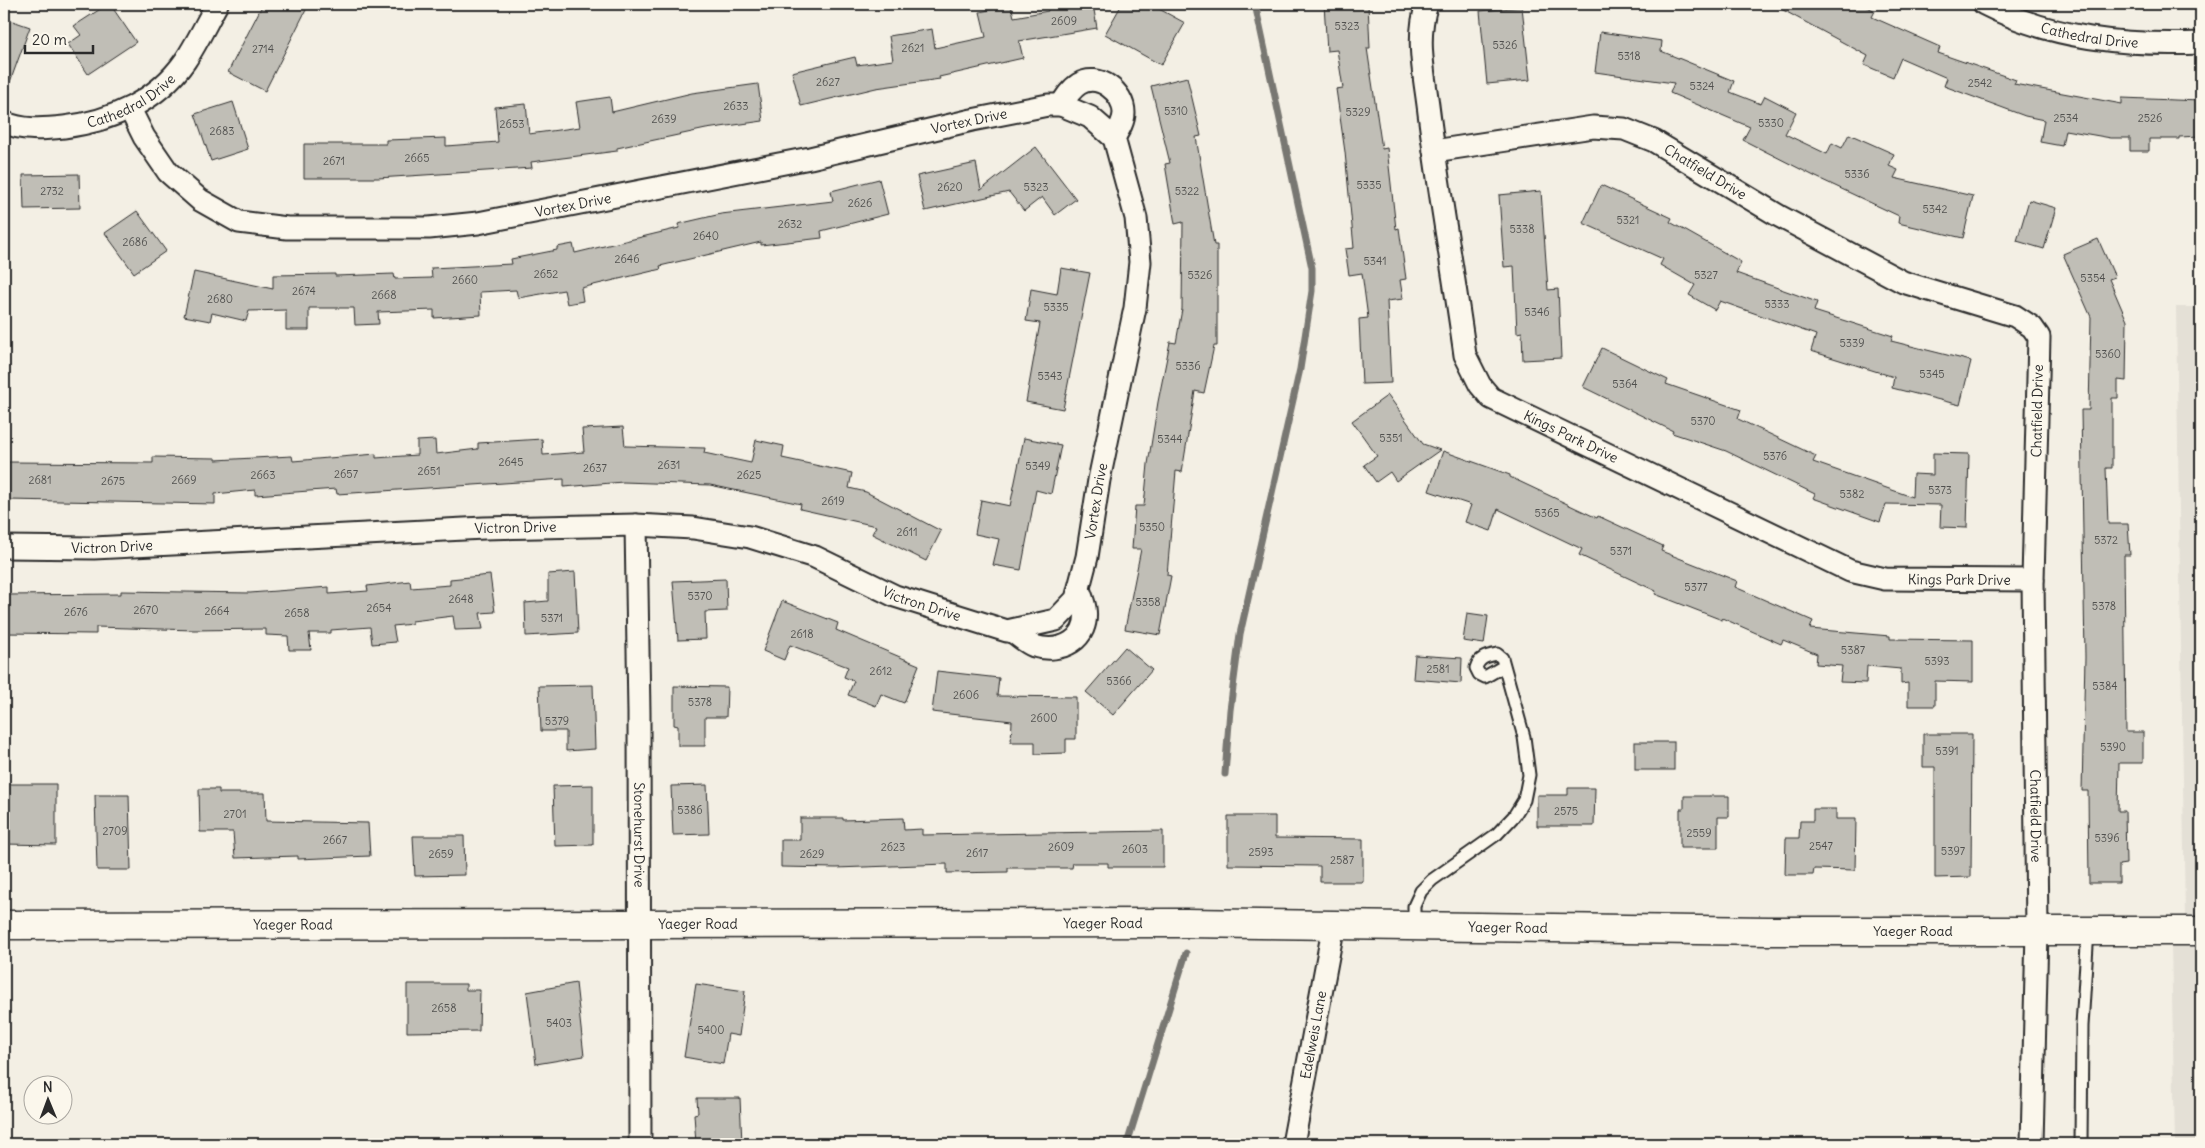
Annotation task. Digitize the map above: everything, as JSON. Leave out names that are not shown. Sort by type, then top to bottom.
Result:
[{"type":"street","name":"Cathedral Drive","points":[[4,122],[41,129],[101,121],[130,109],[161,87],[185,61],[217,4]]},
{"type":"street","name":"Kings Park Drive","points":[[1427,4],[1422,20],[1421,45],[1434,151],[1465,354],[1480,385],[1491,398],[1850,571],[1885,579],[2033,580]]},
{"type":"street","name":"Cathedral Drive","points":[[1984,4],[2003,14],[2060,32],[2115,43],[2201,43]]},
{"type":"street","points":[[1061,105],[1069,93],[1080,83],[1106,84],[1117,91],[1124,114],[1121,127],[1114,138]]},
{"type":"street","name":"Vortex Drive","points":[[130,109],[144,137],[168,172],[200,200],[239,222],[287,228],[429,228],[488,222],[810,158],[972,120],[1048,105],[1061,105],[1090,118],[1114,138],[1136,218],[1140,262],[1135,308],[1099,480],[1088,556],[1076,598],[1056,620]]},
{"type":"street","name":"Chatfield Drive","points":[[1434,151],[1594,127],[1624,129],[1654,141],[1778,216],[1903,282],[2015,316],[2032,326],[2039,337],[2033,580],[2037,930],[2032,1144]]},
{"type":"street","name":"Victron Drive","points":[[4,547],[94,548],[484,528],[636,525],[693,528],[750,537],[815,557],[896,596],[1007,631],[1056,620]]},
{"type":"street","name":"Stonehurst Drive","points":[[636,525],[639,713],[640,1144]]},
{"type":"street","name":"Victron Drive","points":[[1011,630],[1033,646],[1059,649],[1078,640],[1084,626],[1085,609],[1079,590]]},
{"type":"street","name":"Yaeger Road","points":[[4,925],[638,923],[1334,924],[1768,931],[2201,930]]},
{"type":"street","name":"Edelweis Lane","points":[[1292,1144],[1334,924]]},
{"type":"lane","points":[[1414,926],[1414,906],[1421,892],[1432,880],[1497,834],[1514,816],[1524,800],[1529,775],[1524,737],[1504,666]]},
{"type":"lane","points":[[2081,1144],[2082,1026],[2088,930]]},
{"type":"shaded area","points":[[2176,307],[2201,307],[2201,918],[2185,920]]},
{"type":"shaded area","points":[[2171,942],[2201,944],[2201,1144],[2175,1144]]},
{"type":"building","points":[[110,4],[136,42],[88,74],[68,44],[81,35],[74,26]]},
{"type":"building","points":[[263,4],[309,4],[265,91],[228,72]]},
{"type":"building","points":[[1047,4],[1093,4],[1097,28],[1019,41],[1023,58],[939,77],[940,79],[876,88],[801,106],[792,72],[855,57],[857,65],[893,60],[889,36],[932,29],[935,48],[986,37],[980,12],[1011,5],[1014,17],[1048,11]]},
{"type":"building","points":[[1122,4],[1150,4],[1185,23],[1161,65],[1105,34]]},
{"type":"building","points":[[1324,4],[1368,4],[1370,48],[1367,48],[1382,149],[1387,148],[1396,229],[1399,228],[1406,279],[1400,280],[1403,299],[1387,301],[1391,383],[1362,384],[1359,319],[1368,318],[1362,273],[1349,275],[1345,249],[1354,248],[1345,152],[1336,89],[1343,88],[1337,50],[1327,51]]},
{"type":"building","points":[[1772,4],[1862,4],[1875,11],[1872,17],[1940,47],[1938,53],[2016,80],[2014,84],[2122,104],[2122,98],[2201,101],[2201,136],[2179,137],[2179,139],[2149,139],[2149,151],[2130,151],[2130,138],[2111,138],[2065,130],[2062,146],[2040,142],[2044,120],[2025,116],[1944,86],[1947,78],[1901,58],[1893,77],[1864,65],[1868,56]]},
{"type":"building","points":[[1522,7],[1530,80],[1487,84],[1480,11]]},
{"type":"building","points":[[4,18],[30,27],[6,93],[4,92]]},
{"type":"building","points":[[1600,32],[1662,41],[1661,51],[1734,81],[1730,92],[1761,104],[1765,96],[1796,112],[1785,134],[1827,154],[1832,143],[1842,148],[1849,134],[1894,154],[1889,166],[1898,170],[1894,178],[1973,196],[1963,238],[1898,223],[1899,216],[1743,140],[1750,127],[1670,93],[1674,83],[1595,72]]},
{"type":"building","points":[[1187,77],[1201,136],[1196,137],[1214,245],[1217,245],[1217,346],[1214,346],[1204,393],[1195,391],[1182,472],[1176,471],[1167,575],[1171,576],[1160,635],[1125,629],[1141,549],[1132,549],[1135,506],[1144,506],[1148,464],[1158,402],[1170,342],[1176,343],[1182,309],[1183,222],[1175,224],[1165,164],[1170,163],[1151,86]]},
{"type":"building","points":[[758,84],[763,121],[706,129],[617,148],[617,151],[531,162],[532,168],[378,178],[304,178],[304,144],[386,144],[386,140],[446,138],[446,146],[498,142],[495,107],[526,104],[529,134],[580,127],[576,102],[610,97],[612,112],[692,93]]},
{"type":"building","points":[[233,102],[248,149],[211,161],[195,114]]},
{"type":"building","points":[[1036,147],[1076,199],[1055,215],[1042,197],[1024,211],[1009,192],[925,211],[917,176],[976,163],[981,190]]},
{"type":"building","points":[[79,174],[80,208],[24,209],[23,175]]},
{"type":"building","points":[[879,179],[888,214],[821,231],[822,238],[761,245],[761,242],[660,266],[661,269],[581,288],[583,301],[567,304],[564,290],[518,298],[516,290],[480,292],[481,315],[434,318],[434,310],[378,312],[379,324],[355,325],[354,308],[309,308],[309,330],[286,330],[286,310],[249,311],[246,321],[212,313],[210,321],[184,316],[194,272],[273,289],[273,275],[335,274],[335,276],[394,274],[395,279],[432,278],[431,268],[512,264],[511,259],[557,250],[557,247],[573,244],[575,253],[679,228],[678,224],[721,214],[833,201],[831,191]]},
{"type":"building","points":[[1601,185],[1672,218],[1670,222],[1741,262],[1736,273],[1817,302],[1814,311],[1893,336],[1891,341],[1971,361],[1960,405],[1892,388],[1894,377],[1811,351],[1816,335],[1720,301],[1715,310],[1689,295],[1695,285],[1660,265],[1663,259],[1583,223]]},
{"type":"building","points":[[1541,191],[1548,290],[1558,289],[1561,358],[1523,360],[1522,332],[1517,333],[1514,266],[1504,267],[1499,195]]},
{"type":"building","points":[[2029,200],[2056,208],[2044,249],[2017,241]]},
{"type":"building","points":[[137,211],[166,251],[134,273],[105,233]]},
{"type":"building","points":[[2098,239],[2115,277],[2109,279],[2127,321],[2126,381],[2118,380],[2118,398],[2112,398],[2112,468],[2106,468],[2108,524],[2128,524],[2130,555],[2124,555],[2126,732],[2143,732],[2143,763],[2119,763],[2118,811],[2125,811],[2126,864],[2119,865],[2119,883],[2089,883],[2088,791],[2082,791],[2085,657],[2081,410],[2089,410],[2091,317],[2063,254]]},
{"type":"building","points":[[1061,268],[1090,273],[1063,409],[1026,402],[1040,323],[1026,321],[1031,289],[1057,294]]},
{"type":"building","points":[[1602,348],[1668,380],[1666,384],[1741,410],[1738,419],[1816,456],[1813,462],[1912,497],[1913,474],[1933,475],[1933,453],[1969,454],[1967,528],[1940,527],[1941,505],[1886,504],[1880,522],[1813,498],[1815,494],[1726,451],[1672,433],[1673,431],[1583,387]]},
{"type":"building","points":[[1388,395],[1423,444],[1440,450],[1396,481],[1390,472],[1376,482],[1364,465],[1377,456],[1352,421]]},
{"type":"building","points":[[623,427],[625,446],[705,448],[704,453],[751,463],[756,440],[784,446],[782,458],[852,473],[849,488],[866,492],[941,531],[926,561],[872,534],[876,526],[800,509],[801,504],[710,485],[623,482],[564,487],[564,479],[337,494],[336,489],[255,495],[255,490],[215,494],[215,504],[8,500],[8,462],[153,463],[153,457],[216,458],[216,460],[292,456],[293,461],[376,454],[376,458],[417,455],[417,441],[435,440],[436,454],[478,449],[478,443],[542,439],[543,455],[584,452],[582,429]]},
{"type":"building","points":[[1024,438],[1061,445],[1051,494],[1036,490],[1021,570],[993,565],[999,539],[975,534],[981,500],[1010,506]]},
{"type":"building","points":[[1443,451],[1510,475],[1510,477],[1597,518],[1598,516],[1663,546],[1661,551],[1737,581],[1735,587],[1813,621],[1810,629],[1890,636],[1890,639],[1973,640],[1973,682],[1935,681],[1935,706],[1908,706],[1908,683],[1901,684],[1901,669],[1867,666],[1866,683],[1840,682],[1842,666],[1816,664],[1817,654],[1783,640],[1781,644],[1722,618],[1722,620],[1655,594],[1656,591],[1579,555],[1582,549],[1498,509],[1491,531],[1465,522],[1471,505],[1429,491]]},
{"type":"building","points":[[575,572],[578,633],[526,636],[525,603],[548,601],[548,574]]},
{"type":"building","points":[[490,575],[495,612],[480,613],[483,629],[455,630],[453,616],[412,621],[412,624],[393,626],[396,642],[372,644],[370,627],[331,630],[331,633],[309,633],[311,650],[289,650],[288,636],[266,635],[266,629],[194,630],[96,627],[96,634],[4,633],[4,595],[121,594],[121,591],[250,593],[329,587],[329,594],[368,591],[367,586],[410,581],[411,588],[450,585],[450,579]]},
{"type":"building","points":[[726,579],[727,611],[705,612],[706,639],[678,640],[673,581]]},
{"type":"building","points":[[782,601],[838,623],[836,630],[919,665],[904,703],[881,694],[876,706],[848,695],[854,681],[844,677],[848,667],[790,645],[784,660],[763,651]]},
{"type":"building","points":[[1467,613],[1488,616],[1484,644],[1463,641]]},
{"type":"building","points":[[1125,647],[1152,670],[1113,715],[1086,692]]},
{"type":"building","points":[[1415,655],[1462,658],[1461,683],[1413,679]]},
{"type":"building","points":[[937,671],[999,678],[997,696],[1076,697],[1076,739],[1066,739],[1066,753],[1035,754],[1035,742],[1011,742],[1012,721],[932,712]]},
{"type":"building","points":[[593,685],[595,749],[566,751],[566,731],[541,731],[539,686]]},
{"type":"building","points":[[674,686],[727,687],[726,717],[705,717],[705,746],[678,746],[678,726],[674,725]]},
{"type":"building","points":[[1923,734],[1972,734],[1971,877],[1935,878],[1935,767],[1923,767]]},
{"type":"building","points":[[1635,742],[1674,742],[1674,770],[1635,770]]},
{"type":"building","points":[[4,784],[56,784],[56,845],[4,844]]},
{"type":"building","points":[[593,785],[593,845],[555,846],[553,786]]},
{"type":"building","points":[[707,785],[709,834],[673,835],[671,786]]},
{"type":"building","points":[[1568,788],[1595,788],[1594,826],[1537,826],[1537,795],[1568,795]]},
{"type":"building","points":[[199,789],[219,789],[219,793],[265,793],[266,821],[368,823],[370,856],[298,859],[298,856],[235,858],[233,832],[200,832]]},
{"type":"building","points":[[95,795],[129,795],[131,870],[97,870]]},
{"type":"building","points":[[1684,796],[1729,796],[1729,817],[1718,817],[1718,848],[1680,848],[1680,809],[1684,809]]},
{"type":"building","points":[[1813,809],[1836,809],[1836,819],[1856,819],[1855,870],[1814,869],[1813,875],[1785,875],[1786,838],[1799,838],[1800,821],[1813,821]]},
{"type":"building","points":[[1228,816],[1275,816],[1275,838],[1363,839],[1363,882],[1320,882],[1320,866],[1228,865]]},
{"type":"building","points":[[800,818],[843,818],[843,820],[903,818],[904,830],[922,829],[922,835],[1163,831],[1163,867],[1108,867],[1108,863],[1073,863],[1072,868],[1008,868],[1008,872],[947,873],[947,864],[836,868],[781,867],[781,840],[800,840]]},
{"type":"building","points":[[413,836],[464,836],[465,875],[415,876]]},
{"type":"building","points":[[576,983],[584,1056],[536,1064],[527,992]]},
{"type":"building","points":[[407,984],[466,984],[466,990],[480,990],[479,1031],[407,1032]]},
{"type":"building","points":[[696,984],[745,991],[739,1036],[728,1034],[723,1064],[684,1057]]},
{"type":"building","points":[[697,1098],[740,1098],[742,1144],[696,1144],[694,1114],[698,1113]]},
{"type":"waterway","points":[[1225,774],[1230,710],[1240,634],[1300,369],[1312,291],[1312,268],[1255,4]]},
{"type":"waterway","points":[[1127,1144],[1186,953]]}]
